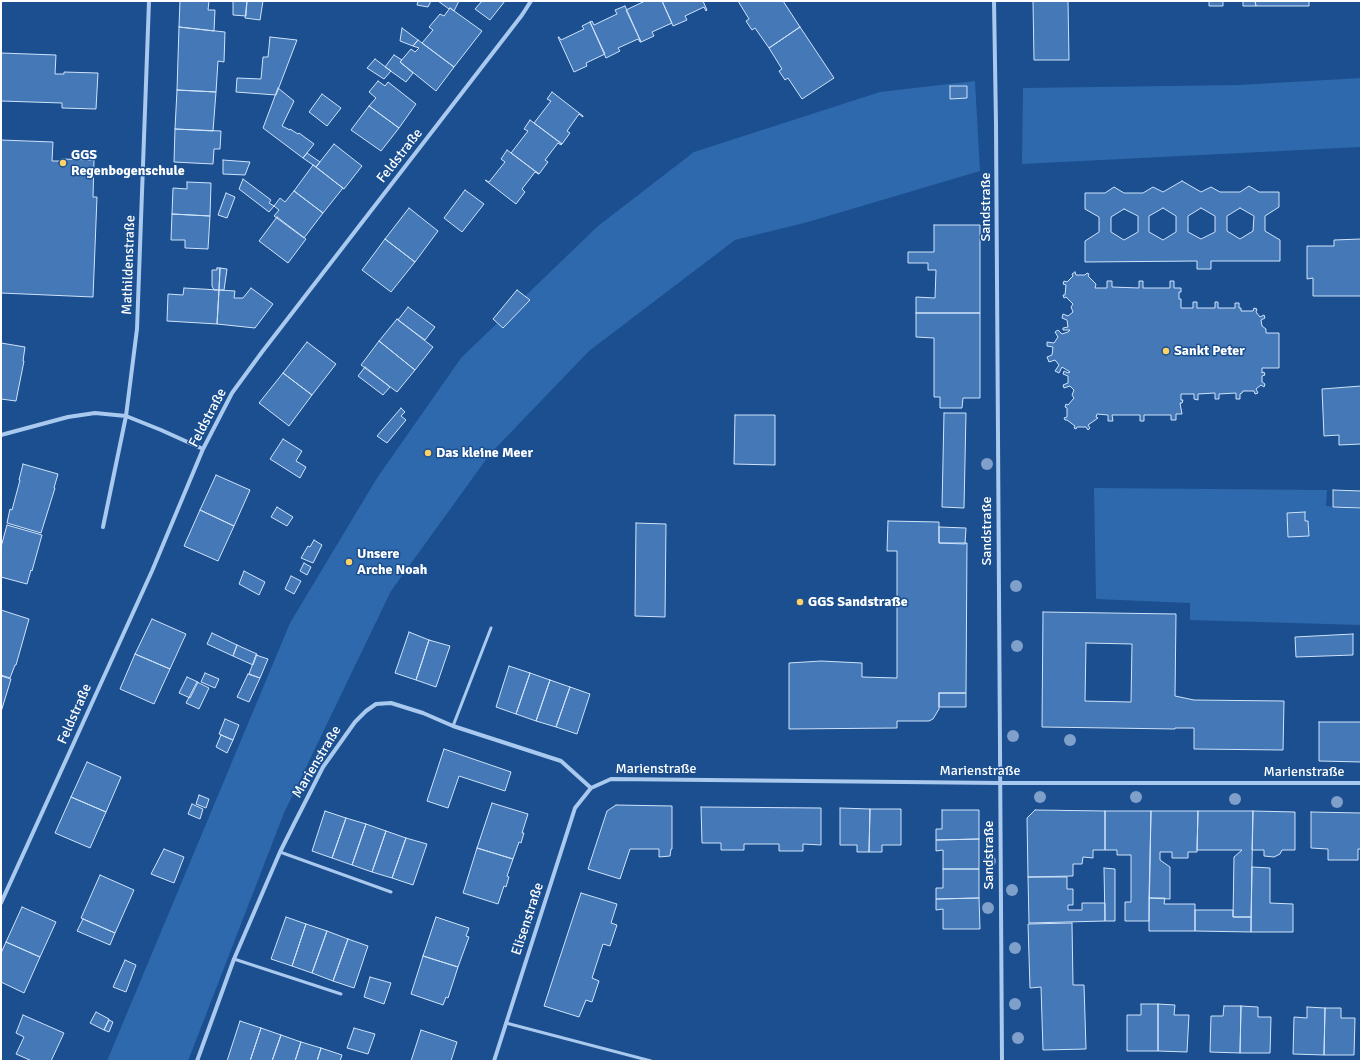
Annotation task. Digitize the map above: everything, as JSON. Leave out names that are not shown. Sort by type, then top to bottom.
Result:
[{"type":"street","name":"Mathildenstraße","points":[[103,527],[126,416],[137,328],[149,1]]},
{"type":"street","name":"Feldstraße","points":[[1,903],[152,571],[203,450],[232,393],[522,15],[531,1]]},
{"type":"street","name":"Sandstraße","points":[[994,1],[1002,1061]]},
{"type":"street","points":[[1,435],[68,417],[96,413],[126,416],[161,430],[203,450]]},
{"type":"street","name":"Marienstraße","points":[[197,1061],[234,959],[280,852],[323,767],[355,722],[376,704],[391,703],[423,713],[453,726],[561,761],[592,788],[611,779],[1000,783],[1361,783]]},
{"type":"street","name":"Elisenstraße","points":[[494,1061],[575,808],[592,788]]},
{"type":"lane","points":[[453,726],[491,628]]},
{"type":"lane","points":[[280,852],[391,892]]},
{"type":"lane","points":[[234,959],[341,994]]},
{"type":"lane","points":[[506,1023],[651,1061]]},
{"type":"shaded area","points":[[1361,78],[1361,147],[1022,164],[1023,88],[1239,85]]},
{"type":"shaded area","points":[[975,81],[980,171],[808,222],[735,240],[589,351],[490,454],[391,591],[284,813],[188,1061],[107,1061],[290,623],[377,478],[461,358],[598,226],[694,152],[880,92]]},
{"type":"shaded area","points":[[1094,488],[1327,490],[1326,506],[1361,509],[1361,625],[1190,620],[1190,603],[1096,599]]},
{"type":"building","points":[[180,1],[209,1],[208,10],[215,10],[214,31],[179,27]]},
{"type":"building","points":[[233,1],[247,1],[246,16],[233,15]]},
{"type":"building","points":[[247,1],[263,1],[260,20],[245,18]]},
{"type":"building","points":[[418,1],[431,1],[428,7],[417,5]]},
{"type":"building","points":[[438,1],[459,1],[454,11]]},
{"type":"building","points":[[482,1],[505,1],[490,20],[475,9]]},
{"type":"building","points":[[645,1],[662,1],[672,23],[652,32],[654,36],[641,42],[626,10]]},
{"type":"building","points":[[662,1],[703,1],[707,10],[706,11],[704,7],[685,16],[687,20],[673,26]]},
{"type":"building","points":[[738,1],[783,1],[800,27],[769,48],[755,28],[752,30],[746,21],[749,19]]},
{"type":"building","points":[[1033,1],[1068,1],[1069,60],[1034,60]]},
{"type":"building","points":[[1209,1],[1223,1],[1223,6],[1209,6]]},
{"type":"building","points":[[1243,1],[1255,1],[1256,6],[1243,6]]},
{"type":"building","points":[[1255,1],[1309,1],[1309,6],[1256,6]]},
{"type":"building","points":[[625,6],[641,42],[638,39],[618,48],[620,51],[606,58],[590,22],[592,21],[594,25],[617,14],[615,10]]},
{"type":"building","points":[[450,8],[482,31],[454,67],[422,43],[433,30],[429,27],[440,14],[444,16]]},
{"type":"building","points":[[590,22],[605,54],[586,63],[587,66],[574,72],[558,37],[561,40],[584,29],[582,26]]},
{"type":"building","points":[[179,27],[225,32],[224,62],[218,61],[216,92],[177,90]]},
{"type":"building","points":[[800,27],[834,78],[802,99],[788,78],[785,80],[779,71],[782,69],[769,48]]},
{"type":"building","points":[[402,28],[418,40],[413,46],[400,41]]},
{"type":"building","points":[[270,37],[297,40],[276,95],[236,92],[237,78],[261,79],[263,57],[268,57]]},
{"type":"building","points":[[418,40],[454,67],[436,91],[400,62],[411,49],[415,52],[419,48],[413,46]]},
{"type":"building","points":[[1,53],[56,55],[55,74],[64,74],[64,72],[98,73],[96,109],[62,108],[62,103],[1,101]]},
{"type":"building","points":[[394,55],[402,60],[400,62],[413,73],[406,82],[385,67]]},
{"type":"building","points":[[375,59],[391,71],[384,79],[367,68]]},
{"type":"building","points":[[378,81],[385,86],[388,82],[416,104],[399,128],[369,106],[376,98],[369,92]]},
{"type":"building","points":[[950,86],[967,86],[967,98],[950,99]]},
{"type":"building","points":[[278,88],[294,101],[282,126],[298,134],[299,133],[314,144],[303,158],[263,128]]},
{"type":"building","points":[[177,90],[216,92],[213,131],[175,129]]},
{"type":"building","points":[[552,92],[583,116],[579,114],[567,131],[570,133],[562,144],[534,123],[551,101],[547,99]]},
{"type":"building","points":[[322,94],[341,108],[327,126],[309,112]]},
{"type":"building","points":[[369,106],[399,128],[381,151],[351,130]]},
{"type":"building","points":[[530,120],[562,144],[561,145],[558,143],[545,160],[548,162],[539,174],[511,153],[528,131],[524,129]]},
{"type":"building","points":[[175,129],[221,131],[220,149],[214,149],[213,164],[174,162]]},
{"type":"building","points":[[1,140],[53,142],[52,161],[60,161],[61,159],[94,160],[93,197],[97,197],[93,297],[1,293]]},
{"type":"building","points":[[334,144],[362,166],[344,189],[316,167]]},
{"type":"building","points":[[507,150],[539,174],[535,172],[522,189],[525,192],[516,204],[485,180],[489,182],[505,162],[501,159]]},
{"type":"building","points":[[307,153],[320,162],[316,167],[303,158]]},
{"type":"building","points":[[223,160],[250,162],[245,175],[223,174]]},
{"type":"building","points":[[313,165],[343,188],[323,213],[294,191]]},
{"type":"building","points":[[243,179],[271,200],[269,203],[274,206],[269,212],[239,189]]},
{"type":"building","points":[[1182,181],[1201,192],[1211,187],[1220,192],[1240,192],[1249,186],[1259,192],[1279,192],[1279,207],[1265,216],[1265,231],[1280,240],[1280,261],[1211,261],[1211,269],[1197,269],[1197,261],[1085,262],[1085,241],[1099,232],[1099,217],[1085,209],[1085,193],[1105,193],[1114,187],[1124,193],[1143,193],[1153,187],[1163,192]],"holes":[[[1163,208],[1176,216],[1176,232],[1163,240],[1149,232],[1149,216]],[[1201,208],[1215,216],[1215,232],[1201,239],[1188,232],[1188,216]],[[1240,208],[1254,216],[1253,231],[1240,239],[1227,231],[1227,216]],[[1124,209],[1138,216],[1138,232],[1124,240],[1111,232],[1111,217]]]},
{"type":"building","points":[[187,182],[211,183],[210,216],[172,214],[173,188],[187,189]]},
{"type":"building","points":[[465,190],[484,204],[462,232],[444,218]]},
{"type":"building","points":[[294,191],[323,213],[304,238],[274,216],[279,210],[274,206],[280,198],[285,202]]},
{"type":"building","points":[[226,193],[235,197],[227,218],[218,215]]},
{"type":"building","points":[[409,208],[438,231],[415,262],[385,239]]},
{"type":"building","points":[[172,214],[210,216],[208,249],[185,248],[185,240],[171,240]]},
{"type":"building","points":[[277,217],[306,239],[288,263],[259,241]]},
{"type":"building","points":[[934,225],[980,225],[980,313],[916,313],[916,297],[935,298],[936,270],[928,270],[928,263],[908,263],[908,252],[934,252]]},
{"type":"building","points":[[385,239],[415,262],[391,292],[362,270]]},
{"type":"building","points":[[1361,239],[1361,296],[1313,296],[1313,278],[1307,279],[1307,246],[1334,246],[1334,240]]},
{"type":"building","points":[[217,268],[220,268],[219,290],[214,290],[212,286],[212,270],[217,270]]},
{"type":"building","points":[[220,268],[227,269],[224,290],[219,290]]},
{"type":"building","name":"Sankt Peter","points":[[1075,272],[1076,275],[1089,274],[1088,276],[1096,284],[1095,288],[1107,288],[1107,281],[1112,281],[1112,287],[1139,288],[1139,281],[1143,281],[1143,288],[1170,288],[1170,281],[1174,281],[1174,288],[1181,288],[1181,292],[1179,292],[1179,299],[1181,299],[1181,308],[1193,308],[1193,302],[1197,302],[1197,308],[1215,308],[1215,302],[1218,302],[1218,308],[1235,308],[1235,303],[1239,303],[1239,308],[1241,308],[1241,311],[1253,311],[1254,308],[1257,309],[1256,312],[1260,317],[1264,315],[1265,318],[1261,320],[1262,326],[1266,329],[1266,333],[1279,333],[1279,368],[1262,368],[1262,373],[1264,372],[1265,375],[1262,376],[1262,382],[1265,384],[1264,387],[1261,385],[1256,389],[1258,393],[1255,394],[1254,391],[1243,391],[1240,394],[1240,399],[1236,399],[1236,393],[1219,394],[1219,399],[1215,399],[1215,393],[1198,394],[1198,400],[1194,399],[1194,394],[1181,394],[1181,400],[1183,400],[1182,403],[1180,403],[1182,414],[1176,414],[1176,420],[1171,420],[1171,415],[1144,415],[1144,421],[1140,421],[1140,415],[1112,415],[1113,421],[1108,421],[1108,415],[1097,414],[1096,417],[1098,418],[1088,425],[1090,428],[1088,430],[1086,427],[1077,427],[1076,429],[1074,428],[1075,426],[1064,418],[1067,417],[1067,408],[1065,407],[1066,404],[1068,405],[1074,398],[1072,395],[1074,390],[1070,386],[1064,388],[1063,385],[1068,383],[1068,376],[1063,374],[1064,371],[1068,373],[1070,372],[1062,367],[1059,373],[1055,371],[1059,365],[1055,360],[1049,362],[1047,357],[1052,355],[1053,347],[1047,346],[1047,342],[1054,343],[1058,337],[1055,332],[1058,330],[1062,334],[1070,330],[1063,330],[1063,328],[1068,327],[1067,320],[1062,318],[1063,314],[1068,316],[1073,312],[1071,307],[1073,304],[1066,297],[1064,298],[1063,295],[1065,295],[1066,285],[1063,284],[1064,281],[1067,282],[1073,276],[1072,274]]},
{"type":"building","points":[[184,288],[219,290],[217,324],[167,321],[168,294],[183,295]]},
{"type":"building","points":[[251,288],[273,304],[255,328],[217,324],[219,290],[235,291],[234,298],[243,298]]},
{"type":"building","points":[[517,290],[530,300],[503,328],[493,319]]},
{"type":"building","points":[[408,307],[435,327],[425,340],[398,320]]},
{"type":"building","points":[[916,313],[980,313],[980,398],[963,398],[962,408],[940,408],[940,397],[934,397],[934,338],[916,337]]},
{"type":"building","points":[[397,319],[433,347],[415,370],[379,341]]},
{"type":"building","points":[[379,341],[415,370],[397,392],[361,365]]},
{"type":"building","points":[[307,342],[336,364],[312,395],[283,373]]},
{"type":"building","points":[[1,343],[25,347],[24,361],[16,401],[1,399]]},
{"type":"building","points":[[365,367],[390,387],[383,395],[358,376]]},
{"type":"building","points":[[283,373],[312,395],[289,426],[259,403]]},
{"type":"building","points":[[1361,386],[1361,444],[1339,445],[1339,435],[1324,436],[1322,389]]},
{"type":"building","points":[[401,408],[405,412],[401,416],[406,420],[387,443],[377,436]]},
{"type":"building","points":[[944,413],[966,413],[964,508],[942,507]]},
{"type":"building","points":[[735,415],[775,415],[775,465],[734,464]]},
{"type":"building","points":[[283,439],[302,451],[296,461],[306,467],[300,478],[270,459]]},
{"type":"building","points":[[23,464],[58,474],[41,533],[7,523],[10,509],[12,510]]},
{"type":"building","points":[[216,475],[250,490],[234,526],[200,510]]},
{"type":"building","points":[[1333,490],[1361,491],[1361,508],[1333,507]]},
{"type":"building","points":[[277,507],[293,517],[287,526],[271,517]]},
{"type":"building","points":[[200,510],[234,526],[218,561],[184,546]]},
{"type":"building","points":[[1305,512],[1305,521],[1308,521],[1309,536],[1288,537],[1287,513]]},
{"type":"building","points":[[888,521],[939,522],[939,543],[967,543],[966,693],[939,693],[939,709],[933,719],[929,721],[897,721],[897,728],[789,729],[789,663],[821,661],[862,663],[862,677],[897,678],[897,551],[887,551]]},
{"type":"building","points":[[636,523],[666,524],[665,617],[635,616]]},
{"type":"building","points":[[7,525],[42,535],[27,584],[1,577],[1,547]]},
{"type":"building","points":[[939,527],[966,528],[965,544],[939,543]]},
{"type":"building","points":[[314,540],[322,545],[313,563],[301,558],[308,546],[310,547]]},
{"type":"building","points":[[304,563],[311,567],[307,575],[300,571]]},
{"type":"building","points":[[244,571],[265,582],[259,595],[239,584]]},
{"type":"building","points":[[291,576],[301,581],[294,594],[285,589]]},
{"type":"building","points":[[1,610],[29,619],[16,665],[10,678],[1,675]]},
{"type":"building","points":[[1043,612],[1176,614],[1175,696],[1194,700],[1284,701],[1283,750],[1194,749],[1194,728],[1042,727]],"holes":[[[1086,643],[1132,644],[1131,702],[1085,701]]]},
{"type":"building","points":[[152,619],[186,634],[170,669],[135,654]]},
{"type":"building","points":[[409,632],[429,640],[416,680],[395,673]]},
{"type":"building","points":[[212,633],[237,645],[233,656],[207,644]]},
{"type":"building","points":[[1353,634],[1353,655],[1296,657],[1295,637]]},
{"type":"building","points":[[429,640],[450,646],[436,687],[416,680]]},
{"type":"building","points":[[237,645],[257,654],[253,665],[233,656]]},
{"type":"building","points":[[135,654],[170,669],[154,704],[120,689]]},
{"type":"building","points":[[256,655],[268,659],[260,678],[249,674]]},
{"type":"building","points":[[509,666],[530,673],[516,714],[496,707]]},
{"type":"building","points":[[205,673],[219,679],[215,688],[201,682]]},
{"type":"building","points":[[530,673],[550,680],[536,721],[516,714]]},
{"type":"building","points":[[248,674],[260,678],[249,702],[237,697]]},
{"type":"building","points":[[1,676],[11,679],[1,712]]},
{"type":"building","points":[[187,677],[198,682],[190,698],[179,693]]},
{"type":"building","points":[[550,680],[570,687],[556,727],[536,721]]},
{"type":"building","points":[[197,682],[209,688],[199,709],[186,703]]},
{"type":"building","points":[[570,687],[590,694],[577,734],[556,727]]},
{"type":"building","points":[[939,693],[966,693],[966,707],[939,707]]},
{"type":"building","points":[[225,719],[239,725],[233,740],[219,734]]},
{"type":"building","points":[[1319,722],[1361,722],[1361,762],[1319,761]]},
{"type":"building","points":[[221,735],[233,740],[227,753],[216,747]]},
{"type":"building","points":[[444,749],[511,772],[505,791],[459,776],[448,808],[427,801]]},
{"type":"building","points":[[87,762],[121,777],[106,812],[71,797]]},
{"type":"building","points":[[199,795],[209,799],[206,808],[196,804]]},
{"type":"building","points":[[71,797],[106,812],[90,848],[55,833]]},
{"type":"building","points":[[492,803],[528,814],[522,833],[524,833],[521,843],[519,842],[513,859],[477,848]]},
{"type":"building","points":[[192,804],[203,809],[200,819],[188,814]]},
{"type":"building","points":[[616,805],[672,806],[672,849],[670,856],[659,857],[659,849],[630,849],[620,879],[588,869],[607,811]]},
{"type":"building","points":[[701,807],[821,808],[821,845],[803,844],[803,851],[779,851],[779,844],[744,844],[744,850],[721,850],[721,843],[702,843]]},
{"type":"building","points":[[840,808],[870,809],[869,852],[857,852],[857,845],[840,845]]},
{"type":"building","points":[[870,809],[901,809],[901,845],[882,845],[882,852],[869,852]]},
{"type":"building","points":[[942,810],[979,810],[979,839],[936,840],[936,829],[942,829]]},
{"type":"building","points":[[1035,810],[1105,811],[1105,850],[1093,850],[1093,858],[1083,857],[1082,864],[1073,864],[1073,876],[1028,877],[1027,818]]},
{"type":"building","points":[[325,811],[346,818],[332,858],[312,851]]},
{"type":"building","points":[[1105,811],[1151,811],[1149,921],[1125,921],[1125,902],[1131,902],[1131,855],[1117,855],[1117,850],[1105,850]]},
{"type":"building","points":[[1151,811],[1198,811],[1197,852],[1188,852],[1188,858],[1172,858],[1172,852],[1160,852],[1160,860],[1170,867],[1170,899],[1149,898]]},
{"type":"building","points":[[1198,811],[1253,811],[1251,917],[1233,917],[1234,857],[1242,850],[1197,850]]},
{"type":"building","points":[[1253,811],[1295,812],[1295,850],[1282,850],[1280,854],[1274,857],[1264,856],[1264,850],[1252,850]]},
{"type":"building","points":[[1311,812],[1361,813],[1361,849],[1358,849],[1358,860],[1328,860],[1328,849],[1311,848]]},
{"type":"building","points":[[346,818],[366,824],[352,865],[332,858]]},
{"type":"building","points":[[366,824],[386,831],[372,872],[352,865]]},
{"type":"building","points":[[386,831],[406,838],[392,878],[372,872]]},
{"type":"building","points":[[406,838],[427,844],[413,885],[392,878]]},
{"type":"building","points":[[979,839],[979,869],[943,869],[943,850],[936,851],[936,840]]},
{"type":"building","points":[[477,848],[513,859],[507,876],[509,877],[506,887],[504,886],[498,904],[463,893]]},
{"type":"building","points":[[164,849],[184,857],[174,883],[151,874]]},
{"type":"building","points":[[1252,867],[1270,868],[1270,903],[1293,904],[1293,932],[1251,932]]},
{"type":"building","points":[[1104,868],[1115,869],[1115,921],[1105,921]]},
{"type":"building","points":[[943,869],[979,869],[979,898],[936,899],[936,888],[943,888]]},
{"type":"building","points":[[100,875],[134,890],[115,933],[81,918]]},
{"type":"building","points":[[1028,877],[1067,877],[1067,889],[1073,889],[1073,905],[1068,905],[1068,910],[1082,910],[1082,903],[1105,903],[1105,921],[1029,923]]},
{"type":"building","points":[[581,893],[617,904],[611,923],[617,925],[610,946],[603,944],[592,978],[599,981],[592,1002],[586,1000],[579,1017],[544,1006]]},
{"type":"building","points":[[979,898],[980,929],[943,929],[943,909],[936,910],[936,899]]},
{"type":"building","points":[[1149,898],[1165,898],[1164,904],[1195,904],[1195,931],[1149,931]]},
{"type":"building","points":[[22,907],[56,922],[40,957],[6,942]]},
{"type":"building","points":[[1195,910],[1233,910],[1233,917],[1251,917],[1251,932],[1195,931]]},
{"type":"building","points":[[286,917],[306,924],[292,966],[271,959]]},
{"type":"building","points":[[436,917],[469,928],[466,936],[469,937],[458,967],[423,956]]},
{"type":"building","points":[[83,919],[115,933],[110,945],[77,931]]},
{"type":"building","points":[[1072,923],[1073,985],[1084,985],[1086,1049],[1043,1050],[1041,987],[1030,988],[1028,924]]},
{"type":"building","points":[[306,924],[327,931],[312,973],[292,966]]},
{"type":"building","points":[[327,931],[348,939],[333,981],[312,973]]},
{"type":"building","points":[[348,939],[368,946],[354,988],[333,981]]},
{"type":"building","points":[[6,942],[40,957],[24,993],[1,982],[1,953]]},
{"type":"building","points":[[423,956],[458,967],[448,998],[446,997],[443,1005],[411,994]]},
{"type":"building","points":[[125,960],[136,965],[126,992],[113,987]]},
{"type":"building","points":[[370,977],[391,983],[384,1004],[364,997]]},
{"type":"building","points":[[1141,1004],[1158,1004],[1158,1051],[1127,1051],[1127,1015],[1141,1015]]},
{"type":"building","points":[[1158,1004],[1175,1005],[1174,1015],[1189,1015],[1187,1052],[1158,1051]]},
{"type":"building","points":[[1224,1006],[1241,1006],[1240,1053],[1210,1052],[1211,1016],[1223,1016]]},
{"type":"building","points":[[1241,1006],[1258,1007],[1258,1017],[1271,1017],[1270,1053],[1240,1053]]},
{"type":"building","points":[[1307,1007],[1325,1008],[1324,1055],[1293,1054],[1294,1017],[1307,1018]]},
{"type":"building","points":[[1325,1008],[1341,1008],[1341,1018],[1355,1018],[1354,1055],[1324,1055]]},
{"type":"building","points":[[96,1012],[109,1019],[104,1030],[90,1023]]},
{"type":"building","points":[[23,1015],[64,1033],[51,1061],[32,1061],[16,1054],[24,1037],[16,1033]]},
{"type":"building","points":[[109,1020],[113,1022],[109,1032],[104,1030]]},
{"type":"building","points":[[240,1021],[261,1028],[250,1061],[227,1061]]},
{"type":"building","points":[[261,1028],[281,1035],[272,1061],[250,1061]]},
{"type":"building","points":[[354,1028],[375,1034],[368,1054],[347,1048]]},
{"type":"building","points":[[421,1030],[457,1042],[451,1061],[411,1061]]},
{"type":"building","points":[[281,1035],[301,1042],[295,1061],[272,1061]]},
{"type":"building","points":[[301,1042],[321,1048],[317,1061],[295,1061]]},
{"type":"building","points":[[321,1048],[342,1055],[340,1061],[317,1061]]},
{"type":"place","name":"GGS Regenbogenschule","points":[[63,163]]},
{"type":"place","name":"Sankt Peter","points":[[1166,351]]},
{"type":"place","name":"Das kleine Meer","points":[[428,453]]},
{"type":"place","name":"Unsere Arche Noah","points":[[349,562]]},
{"type":"place","name":"GGS Sandstraße","points":[[800,602]]}]
